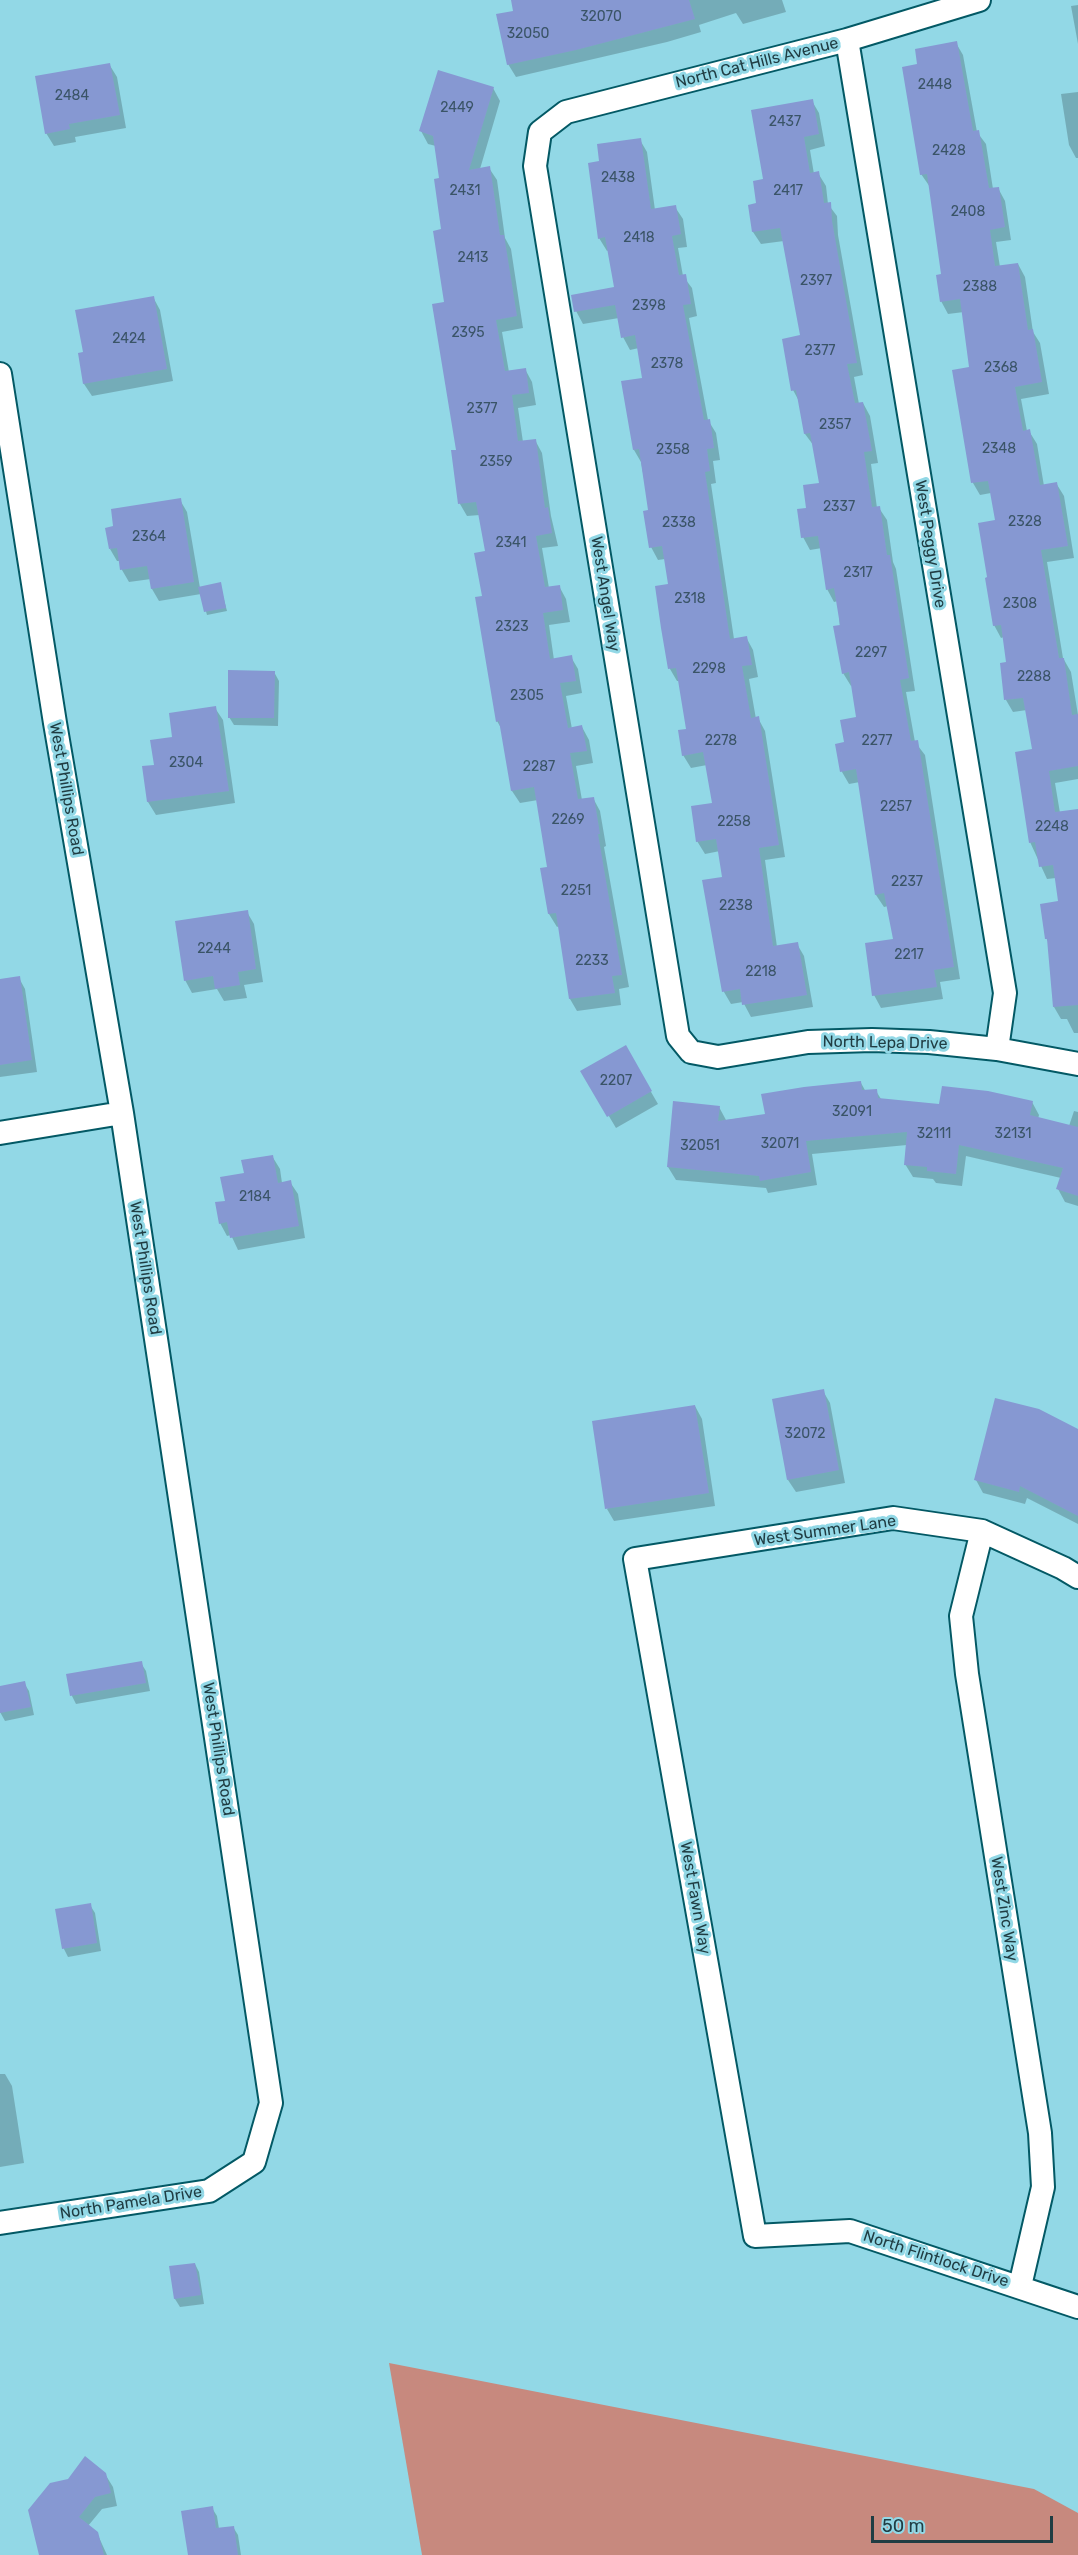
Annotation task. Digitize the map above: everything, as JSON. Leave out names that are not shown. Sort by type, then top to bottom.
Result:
[{"type":"street","name":"North Cat Hills Avenue","points":[[540,132],[566,112],[847,40],[979,0]]},
{"type":"street","name":"West Peggy Drive","points":[[847,40],[1005,993],[998,1049]]},
{"type":"street","name":"West Angel Way","points":[[540,132],[535,166],[678,1036],[691,1052]]},
{"type":"street","name":"West Phillips Road","points":[[0,374],[55,723],[122,1113],[271,2103],[254,2162]]},
{"type":"street","name":"North Lepa Drive","points":[[691,1052],[718,1057],[808,1042],[872,1040],[929,1042],[998,1049],[1078,1064]]},
{"type":"street","points":[[0,1133],[122,1113]]},
{"type":"street","name":"West Summer Lane","points":[[635,1559],[893,1518],[982,1532],[1078,1577]]},
{"type":"street","name":"West Zinc Way","points":[[982,1532],[961,1616],[967,1674],[1040,2133],[1043,2187],[1020,2286]]},
{"type":"street","name":"West Fawn Way","points":[[635,1559],[755,2236]]},
{"type":"street","name":"North Pamela Drive","points":[[0,2223],[209,2191],[254,2162]]},
{"type":"street","name":"North Flintlock Drive","points":[[755,2236],[850,2231],[1078,2307]]},
{"type":"shaded area","points":[[389,2363],[1034,2489],[1078,2513],[1078,2555],[422,2555]]},
{"type":"building","points":[[511,0],[689,0],[695,19],[576,50],[507,65],[496,14],[513,11]]},
{"type":"building","points":[[957,41],[973,131],[979,130],[989,188],[999,187],[1005,227],[990,230],[995,266],[1018,263],[1028,330],[1033,329],[1042,382],[1015,387],[1023,431],[1030,429],[1040,485],[1057,482],[1068,546],[1041,550],[1059,658],[1064,658],[1072,715],[1078,714],[1078,766],[1049,771],[1055,812],[1078,809],[1078,1005],[1053,1007],[1047,939],[1045,939],[1040,904],[1058,901],[1053,865],[1039,867],[1035,842],[1029,843],[1015,752],[1032,749],[1023,698],[1004,700],[1000,663],[1006,662],[1001,625],[993,626],[978,523],[995,520],[988,481],[971,483],[952,370],[969,367],[960,299],[940,302],[936,275],[941,274],[927,174],[920,175],[902,67],[917,64],[915,49]]},
{"type":"building","points":[[110,63],[120,115],[69,124],[70,129],[45,134],[35,76]]},
{"type":"building","points":[[438,70],[494,87],[469,170],[490,166],[500,235],[504,235],[517,316],[496,320],[505,371],[526,368],[529,393],[512,395],[518,441],[536,439],[545,508],[548,507],[552,533],[536,536],[545,587],[560,585],[563,610],[543,613],[550,659],[572,655],[576,681],[560,683],[568,728],[582,725],[587,751],[570,753],[578,799],[594,797],[622,975],[612,976],[615,993],[569,999],[556,913],[548,914],[540,868],[547,867],[534,787],[511,791],[499,721],[496,722],[475,597],[482,596],[474,553],[485,551],[476,502],[458,504],[451,450],[456,450],[432,304],[444,302],[433,231],[441,229],[434,179],[439,178],[433,136],[419,131]]},
{"type":"building","points":[[813,99],[819,134],[804,137],[810,173],[819,171],[824,203],[831,202],[832,221],[857,363],[847,364],[855,403],[863,402],[872,451],[864,452],[872,507],[880,506],[887,555],[890,555],[909,678],[900,680],[911,741],[918,740],[954,967],[934,970],[937,987],[872,996],[865,943],[893,939],[884,893],[875,895],[856,769],[840,772],[835,744],[844,742],[840,720],[856,717],[849,672],[842,674],[833,626],[840,625],[834,588],[826,590],[818,536],[801,538],[797,509],[806,508],[803,485],[819,483],[810,433],[804,434],[796,390],[791,391],[782,339],[800,335],[780,228],[752,232],[748,205],[756,203],[753,181],[763,179],[751,110]]},
{"type":"building","points":[[641,138],[651,209],[676,205],[681,234],[672,236],[679,275],[686,274],[691,304],[683,305],[704,420],[710,419],[714,448],[707,449],[710,471],[705,472],[730,639],[747,636],[752,665],[742,666],[751,718],[759,716],[779,845],[759,848],[773,946],[798,942],[807,995],[742,1005],[740,989],[722,992],[702,880],[722,877],[716,839],[696,842],[691,806],[712,803],[703,752],[682,756],[678,730],[686,729],[676,668],[668,669],[655,586],[668,584],[662,546],[649,548],[643,511],[648,510],[639,449],[633,450],[621,381],[642,378],[635,335],[621,338],[615,305],[574,312],[571,295],[614,287],[605,237],[598,239],[588,163],[599,161],[597,144]]},
{"type":"building","points":[[154,296],[167,369],[83,384],[78,353],[83,352],[75,310]]},
{"type":"building","points":[[181,498],[194,582],[151,589],[147,566],[120,570],[117,548],[109,549],[105,528],[113,526],[111,509]]},
{"type":"building","points":[[221,582],[226,608],[204,612],[198,587]]},
{"type":"building","points":[[228,670],[275,671],[274,718],[228,718]]},
{"type":"building","points":[[216,706],[229,791],[147,802],[142,766],[154,765],[150,740],[172,737],[169,713]]},
{"type":"building","points":[[248,910],[256,969],[238,972],[240,985],[215,989],[213,976],[184,981],[175,921]]},
{"type":"building","points":[[20,976],[32,1060],[0,1065],[0,979]]},
{"type":"building","points":[[626,1045],[652,1091],[607,1117],[580,1071]]},
{"type":"building","points":[[861,1081],[862,1090],[877,1089],[878,1098],[939,1104],[942,1086],[988,1091],[1033,1101],[1030,1115],[1078,1127],[1078,1196],[1056,1189],[1063,1168],[959,1145],[956,1174],[927,1171],[927,1167],[904,1165],[907,1132],[806,1141],[811,1172],[760,1181],[759,1176],[667,1167],[673,1101],[720,1106],[718,1121],[765,1114],[761,1094]]},
{"type":"building","points":[[273,1155],[278,1183],[291,1180],[299,1226],[230,1238],[227,1222],[219,1224],[215,1202],[225,1201],[220,1177],[244,1173],[241,1160]]},
{"type":"building","points":[[824,1389],[839,1470],[787,1480],[772,1399]]},
{"type":"building","points":[[995,1398],[1039,1409],[1078,1429],[1078,1516],[1020,1486],[1019,1492],[974,1480]]},
{"type":"building","points":[[695,1405],[709,1493],[605,1509],[592,1421]]},
{"type":"building","points":[[142,1661],[146,1683],[70,1696],[66,1674]]},
{"type":"building","points":[[25,1681],[31,1707],[0,1713],[0,1686]]},
{"type":"building","points":[[91,1903],[97,1943],[62,1949],[55,1909]]},
{"type":"building","points":[[195,2263],[201,2295],[174,2299],[169,2266]]},
{"type":"building","points":[[85,2456],[106,2473],[111,2493],[95,2497],[79,2517],[98,2532],[104,2555],[39,2555],[28,2510],[50,2483],[68,2479]]},
{"type":"building","points":[[213,2506],[216,2528],[234,2526],[238,2555],[188,2555],[181,2511]]}]
